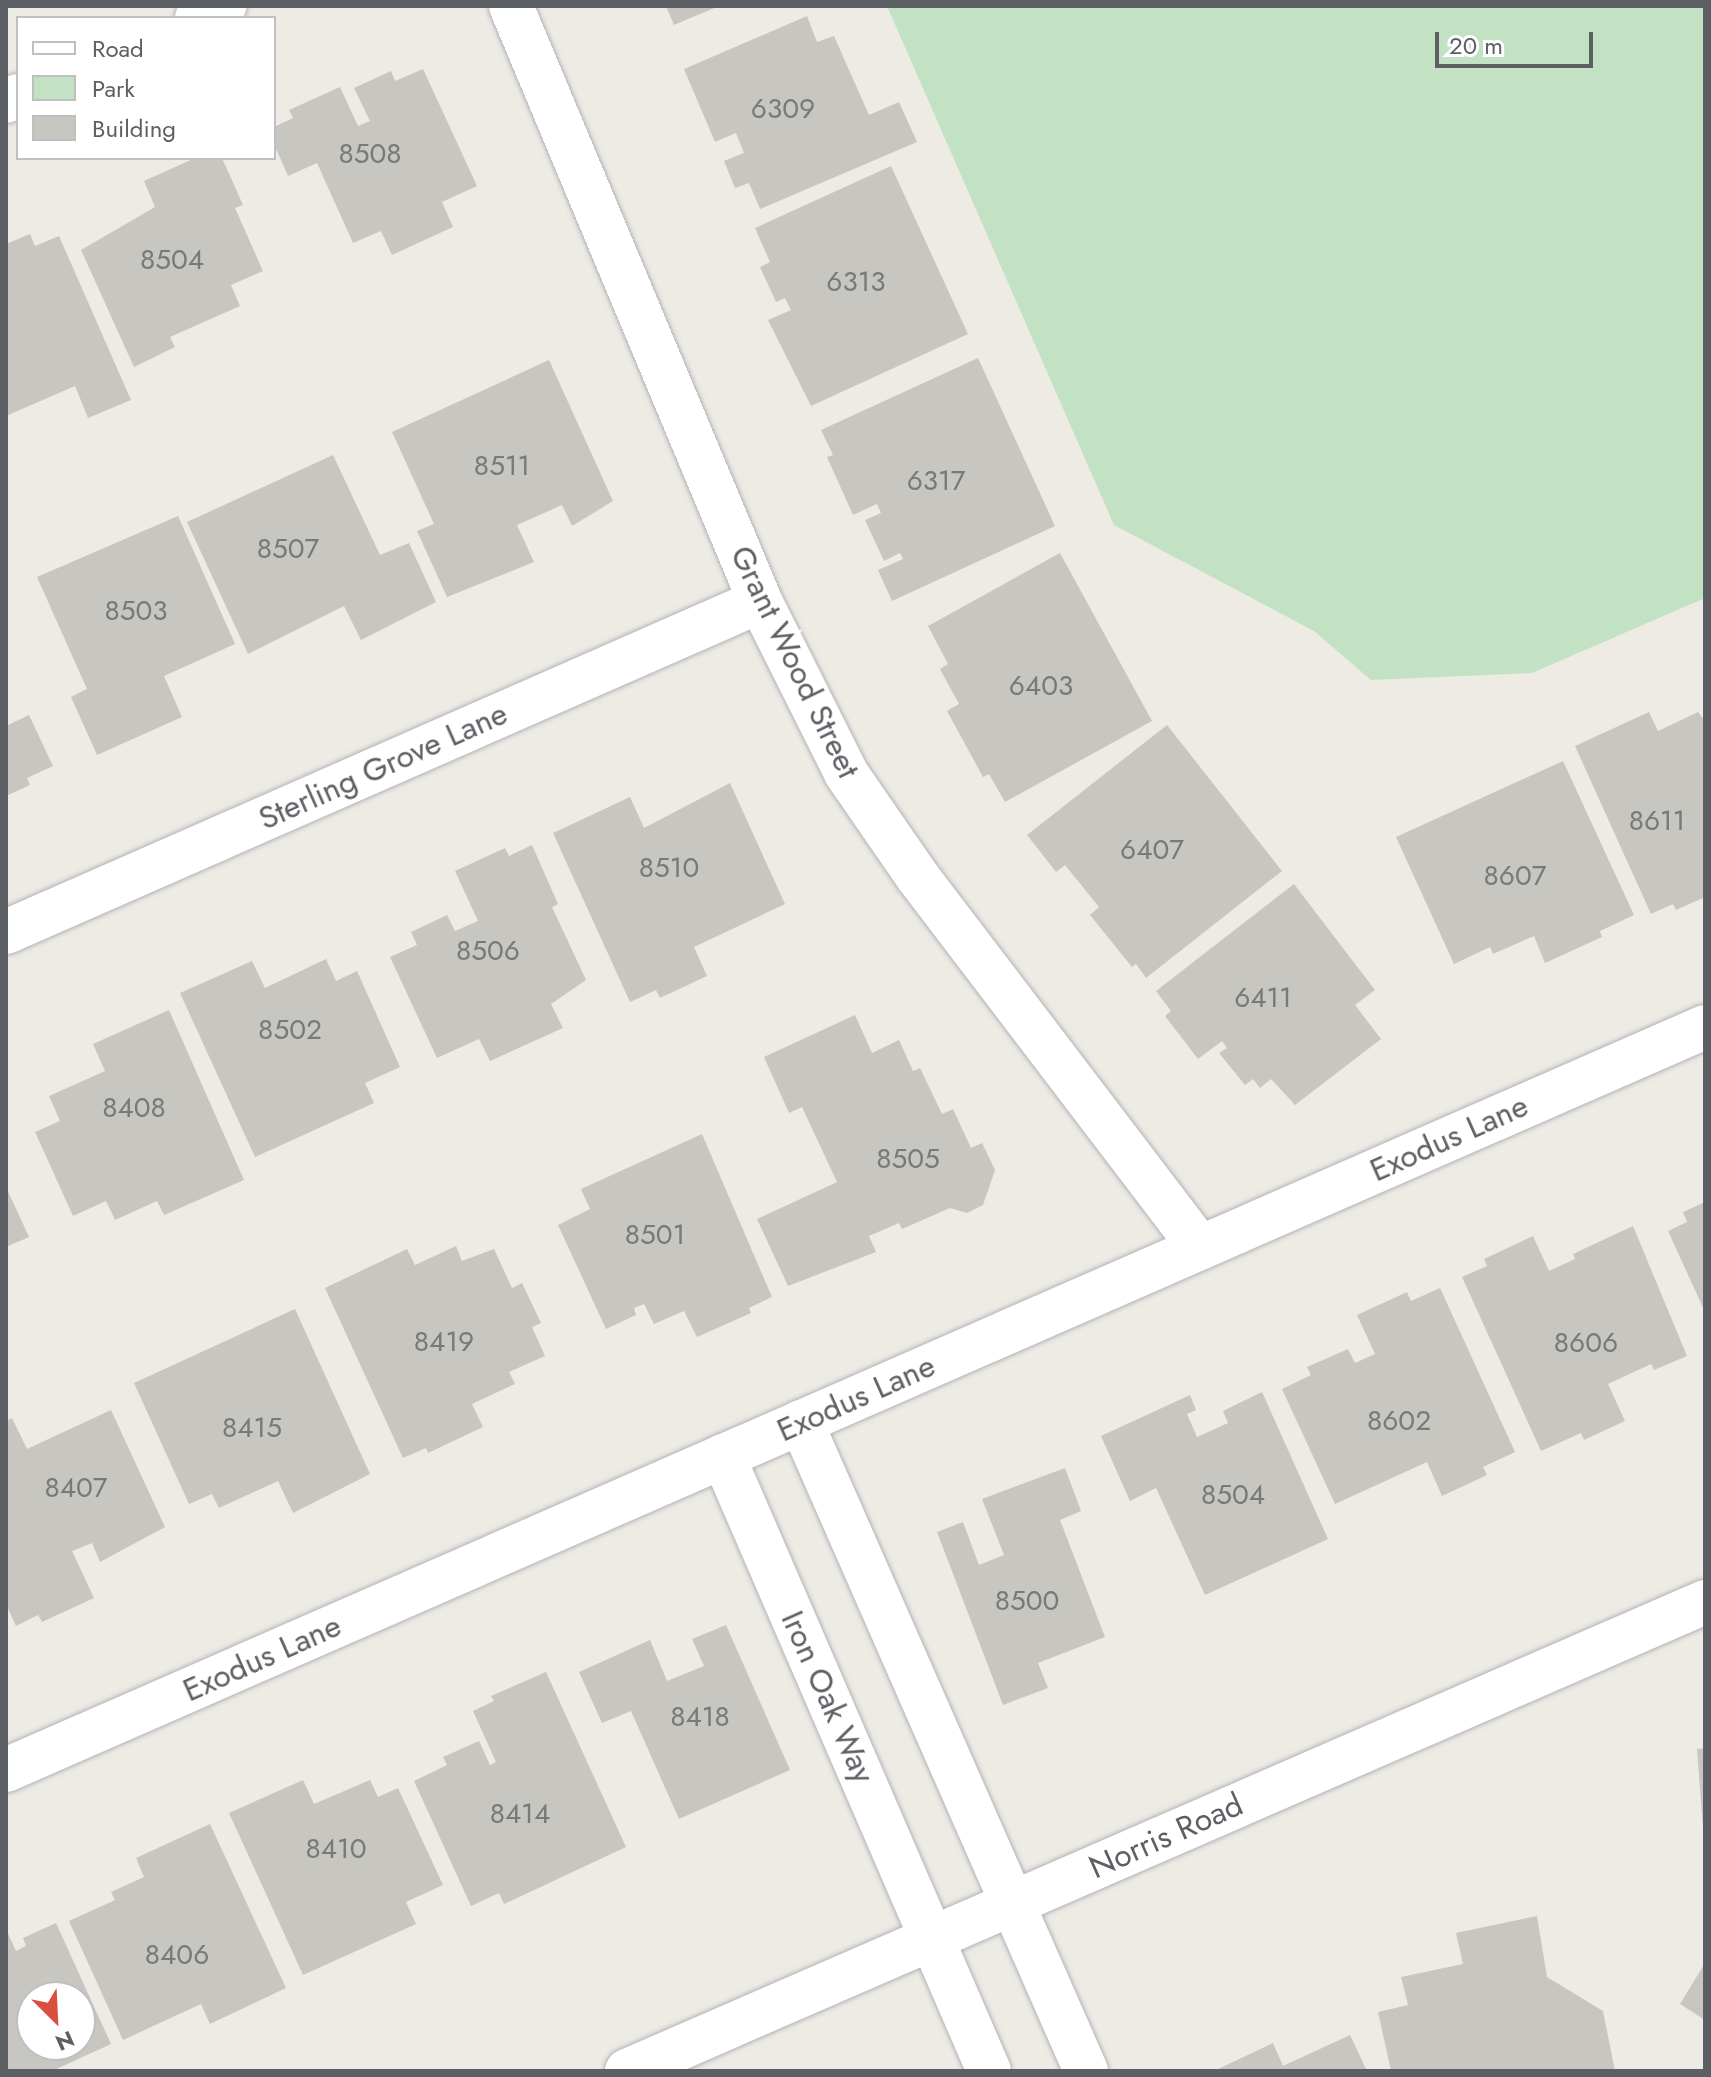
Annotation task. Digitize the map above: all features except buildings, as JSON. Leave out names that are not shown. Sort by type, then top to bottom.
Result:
[{"type":"street","points":[[202,16],[224,6]]},
{"type":"street","name":"Grant Wood Street","points":[[511,6],[760,601],[846,773],[917,876],[1200,1247]]},
{"type":"street","name":"Sterling Grove Lane","points":[[6,932],[760,601]]},
{"type":"street","name":"Exodus Lane","points":[[6,1770],[1705,1027]]},
{"type":"street","points":[[801,1422],[1086,2071]]},
{"type":"street","name":"Iron Oak Way","points":[[723,1456],[989,2071]]},
{"type":"street","name":"Norris Road","points":[[627,2071],[1705,1602]]},
{"type":"green space","points":[[887,6],[1705,6],[1705,598],[1532,673],[1371,680],[1314,631],[1114,525]]}]
